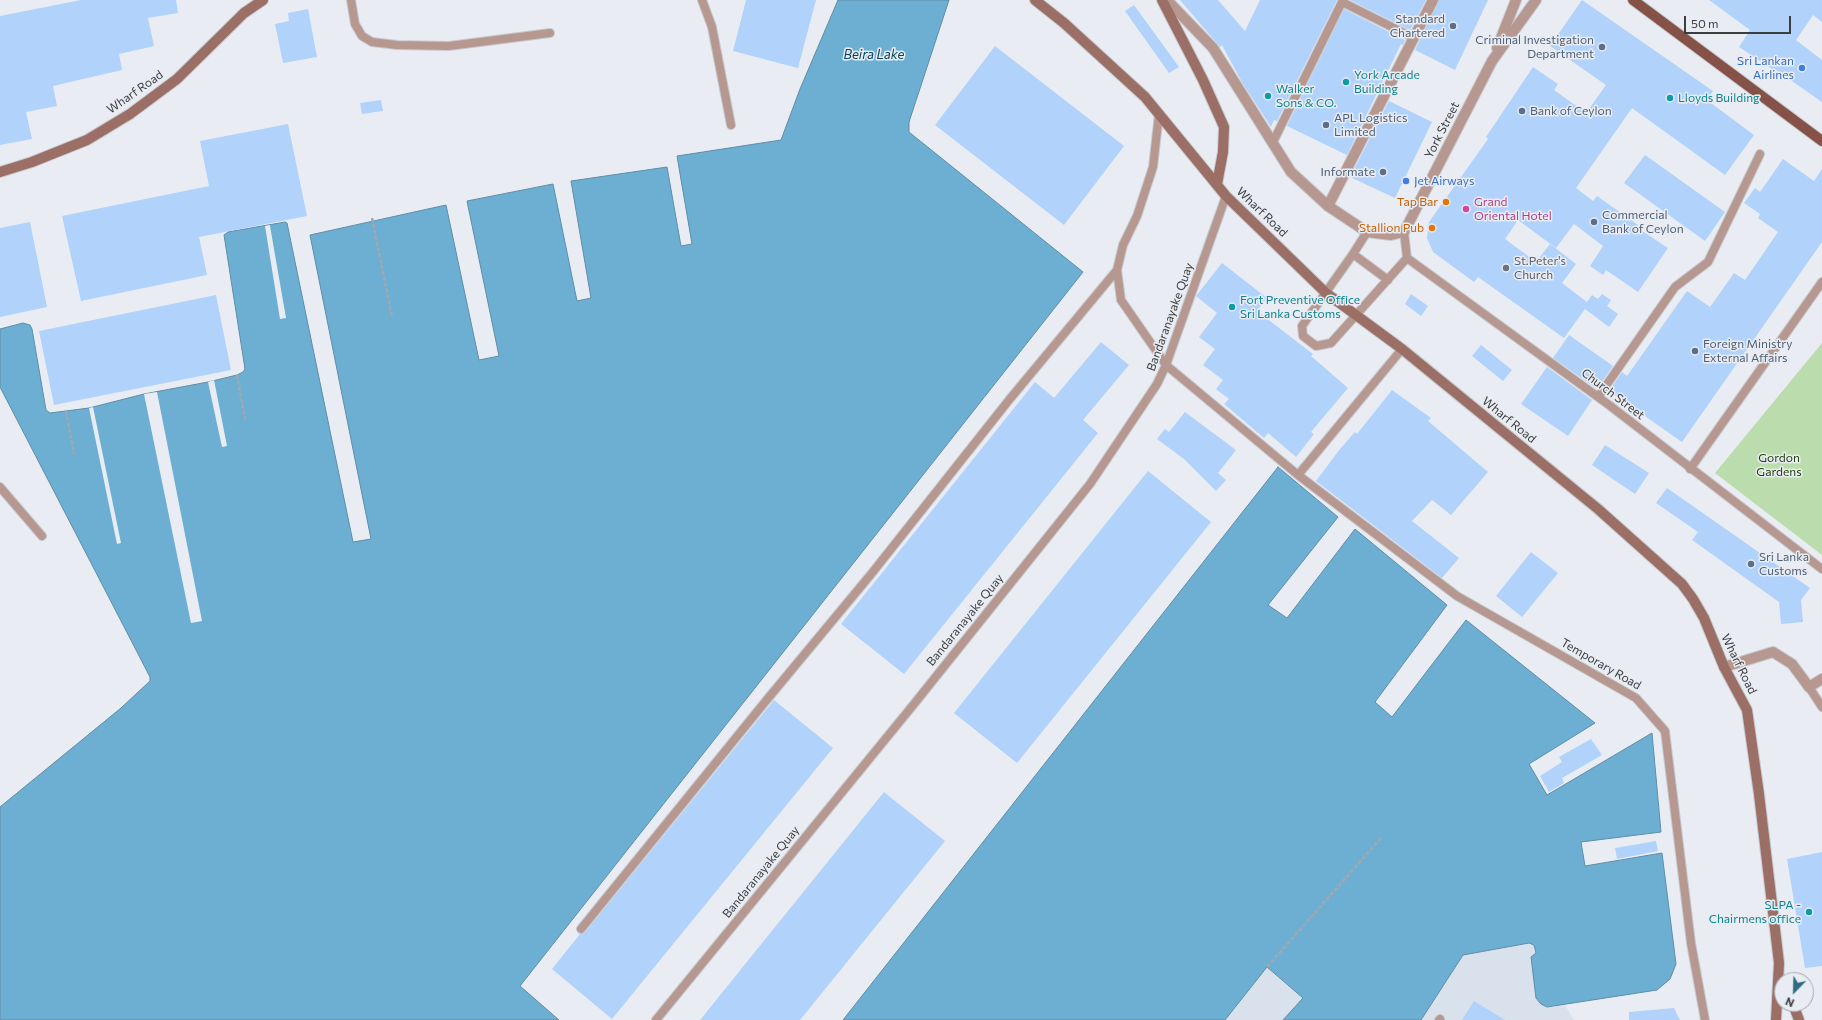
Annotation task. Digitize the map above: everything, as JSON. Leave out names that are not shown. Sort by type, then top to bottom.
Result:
[{"type":"main road","name":"Wharf Road","points":[[0,172],[32,162],[87,140],[130,114],[177,79],[244,13],[264,0]]},
{"type":"main road","name":"Wharf Road","points":[[1034,0],[1064,23],[1145,97],[1226,196],[1326,293],[1402,349],[1598,509],[1682,584],[1704,618],[1724,667],[1747,710],[1759,794],[1779,963],[1776,1020]]},
{"type":"main road","points":[[1162,0],[1203,80],[1224,127],[1223,152],[1216,184]]},
{"type":"main road","points":[[1633,0],[1822,140]]},
{"type":"main road","name":"Wharf Road","points":[[1779,963],[1782,972]]},
{"type":"street","points":[[1167,0],[1213,48],[1291,172],[1328,206],[1367,232],[1391,235],[1404,232]]},
{"type":"street","points":[[1328,206],[1433,0]]},
{"type":"street","name":"York Street","points":[[1404,232],[1492,61],[1516,0]]},
{"type":"street","name":"York Street","points":[[1492,61],[1536,0]]},
{"type":"street","points":[[1724,667],[1773,652],[1792,664],[1809,687],[1822,679]]},
{"type":"lane","points":[[351,0],[355,24],[362,36],[372,42],[397,45],[449,46],[550,33]]},
{"type":"lane","points":[[702,0],[712,27],[731,125]]},
{"type":"lane","points":[[1272,142],[1342,2],[1414,38]]},
{"type":"lane","points":[[581,929],[765,702],[872,573],[1009,400],[1117,270],[1123,245],[1137,216],[1153,168],[1159,114]]},
{"type":"lane","points":[[1598,397],[1675,287],[1708,262],[1760,154]]},
{"type":"lane","name":"Bandaranayake Quay","points":[[656,1020],[914,704],[1090,484],[1158,384],[1226,196]]},
{"type":"lane","points":[[1367,232],[1302,326],[1303,336],[1316,346],[1331,343],[1407,258],[1404,232]]},
{"type":"lane","points":[[1353,254],[1388,280]]},
{"type":"lane","name":"Church Street","points":[[1407,258],[1598,397],[1822,569]]},
{"type":"lane","name":"Temporary Road","points":[[1117,270],[1121,300],[1166,365],[1298,475],[1457,596],[1636,698],[1665,731],[1691,943],[1706,1020]]},
{"type":"lane","points":[[1690,468],[1822,282]]},
{"type":"lane","points":[[1298,475],[1402,349]]},
{"type":"lane","points":[[0,487],[42,536]]},
{"type":"lane","points":[[1809,687],[1822,707]]},
{"type":"path","points":[[372,218],[392,317]]},
{"type":"path","points":[[237,374],[245,419]]},
{"type":"path","points":[[66,411],[74,454]]},
{"type":"path","points":[[1266,967],[1381,838]]},
{"type":"shaded area","points":[[1530,943],[1534,945],[1547,1007],[1565,1005],[1574,1020],[1421,1020],[1463,955]]},
{"type":"shaded area","points":[[1267,967],[1303,998],[1283,1020],[1225,1020]]},
{"type":"green space","name":"Gordon Gardens","points":[[1822,343],[1822,555],[1715,473]]},
{"type":"water","name":"Beira Lake","points":[[838,0],[949,0],[909,122],[909,132],[1083,272],[520,986],[559,1020],[0,1020],[0,807],[121,708],[150,681],[150,677],[0,387],[0,329],[23,323],[30,325],[32,329],[46,410],[50,413],[89,408],[144,394],[237,375],[245,369],[224,235],[228,232],[285,222],[287,223],[353,542],[371,539],[310,235],[446,205],[479,360],[499,356],[467,201],[553,184],[577,301],[591,298],[571,181],[667,167],[681,246],[692,244],[677,156],[781,140],[800,89]]},
{"type":"water","points":[[1278,467],[1338,517],[1268,605],[1287,618],[1355,529],[1447,605],[1375,702],[1392,717],[1466,620],[1595,723],[1529,764],[1547,795],[1652,733],[1661,832],[1581,842],[1585,866],[1662,853],[1676,964],[1670,979],[1657,990],[1547,1007],[1541,1004],[1536,998],[1531,957],[1536,953],[1534,945],[1529,943],[1463,955],[1421,1020],[1283,1020],[1303,998],[1267,967],[1225,1020],[843,1020]]},
{"type":"pier","points":[[270,225],[286,318],[280,319],[265,226]]},
{"type":"pier","points":[[214,380],[227,446],[222,447],[208,382]]},
{"type":"pier","points":[[157,392],[202,621],[191,623],[144,394]]},
{"type":"pier","points":[[93,407],[121,543],[117,544],[89,408]]},
{"type":"building","points":[[81,0],[176,0],[178,13],[148,18],[154,46],[119,54],[122,70],[53,86],[57,106],[26,112],[32,139],[0,145],[0,16]]},
{"type":"building","points":[[746,0],[816,0],[798,68],[733,51]]},
{"type":"building","name":"Walker Sons & CO.","points":[[1180,0],[1218,0],[1245,31],[1260,0],[1337,0],[1277,121],[1274,120],[1271,127],[1243,84],[1222,45],[1220,47]]},
{"type":"building","points":[[1350,0],[1426,0],[1410,30]]},
{"type":"building","name":"Standard Chartered","points":[[1439,0],[1488,0],[1455,70],[1415,50]]},
{"type":"building","points":[[1582,0],[1713,91],[1707,100],[1754,135],[1725,175],[1632,108],[1576,188],[1593,201],[1597,196],[1638,225],[1636,227],[1668,248],[1638,292],[1606,270],[1603,275],[1590,266],[1603,246],[1574,224],[1556,248],[1518,220],[1505,239],[1536,262],[1550,244],[1576,264],[1562,283],[1587,302],[1592,295],[1598,299],[1602,294],[1611,300],[1607,306],[1618,314],[1609,327],[1585,309],[1564,338],[1478,277],[1474,282],[1433,252],[1427,238],[1429,222],[1488,139],[1486,137],[1533,67],[1558,84],[1554,90],[1586,113],[1606,85],[1550,46]]},
{"type":"building","points":[[1709,0],[1822,0],[1822,22],[1813,15],[1796,40],[1822,60],[1822,102],[1776,70],[1775,71],[1739,47],[1750,30]]},
{"type":"building","points":[[1134,5],[1179,67],[1169,73],[1125,11]]},
{"type":"building","points":[[308,9],[317,57],[283,63],[275,24],[289,21],[288,13]]},
{"type":"building","name":"York Arcade Building","points":[[1344,9],[1405,40],[1403,45],[1401,44],[1347,155],[1287,126]]},
{"type":"building","points":[[995,46],[1124,146],[1064,225],[935,125]]},
{"type":"building","points":[[381,100],[383,111],[362,114],[360,103]]},
{"type":"building","points":[[1389,101],[1432,122],[1395,198],[1350,177]]},
{"type":"building","points":[[288,124],[307,216],[199,237],[207,275],[81,301],[62,216],[209,186],[200,141]]},
{"type":"building","points":[[1645,155],[1725,212],[1705,241],[1624,183]]},
{"type":"building","name":"Foreign Ministry External Affairs","points":[[1783,159],[1814,181],[1822,169],[1822,242],[1682,442],[1609,391],[1622,372],[1627,376],[1687,291],[1710,307],[1734,273],[1745,280],[1778,232],[1758,218],[1760,214],[1744,203],[1755,188],[1760,192]]},
{"type":"building","points":[[30,222],[47,307],[0,317],[0,228]]},
{"type":"building","points":[[1222,263],[1267,298],[1257,311],[1313,354],[1311,356],[1348,388],[1311,432],[1314,434],[1296,457],[1268,433],[1264,438],[1224,404],[1229,399],[1216,389],[1223,380],[1203,365],[1215,349],[1199,337],[1217,313],[1196,296]]},
{"type":"building","points":[[1411,294],[1428,306],[1421,316],[1405,304]]},
{"type":"building","points":[[216,295],[231,370],[54,405],[39,331]]},
{"type":"building","points":[[1569,335],[1613,366],[1597,389],[1553,358]]},
{"type":"building","points":[[1101,342],[1129,365],[1083,420],[1098,433],[904,674],[841,624],[1035,382],[1054,398]]},
{"type":"building","points":[[1481,345],[1512,370],[1503,381],[1472,356]]},
{"type":"building","points":[[1547,367],[1592,400],[1568,436],[1521,404]]},
{"type":"building","points":[[1392,390],[1431,418],[1428,421],[1488,472],[1451,515],[1432,500],[1412,521],[1459,558],[1442,578],[1316,481],[1340,449],[1355,432],[1357,434]]},
{"type":"building","points":[[1185,412],[1236,450],[1218,473],[1226,480],[1216,491],[1184,459],[1157,439],[1165,429],[1169,432]]},
{"type":"building","points":[[1605,445],[1649,473],[1635,494],[1592,465]]},
{"type":"building","points":[[1148,471],[1211,522],[1017,763],[954,713]]},
{"type":"building","name":"Sri Lanka Customs","points":[[1667,488],[1810,588],[1801,600],[1803,622],[1781,624],[1779,602],[1692,540],[1698,532],[1656,503]]},
{"type":"building","points":[[1531,552],[1558,573],[1522,617],[1496,596]]},
{"type":"building","points":[[774,700],[833,748],[612,1019],[552,969],[580,934],[585,932]]},
{"type":"building","points":[[1591,739],[1602,755],[1562,778],[1564,783],[1549,792],[1540,776],[1562,762],[1559,757]]},
{"type":"building","points":[[884,792],[945,841],[800,1020],[700,1020]]},
{"type":"building","points":[[1656,841],[1658,851],[1617,859],[1615,848]]},
{"type":"building","name":"SLPA - Chairmens office","points":[[1822,852],[1822,966],[1805,968],[1787,859]]},
{"type":"building","points":[[1474,1001],[1505,1020],[1462,1020]]},
{"type":"building","points":[[1674,1008],[1680,1020],[1629,1020],[1629,1012]]},
{"type":"place","name":"Standard Chartered","points":[[1453,26]]},
{"type":"place","name":"Criminal Investigation Department","points":[[1602,47]]},
{"type":"place","name":"Sri Lankan Airlines","points":[[1802,68]]},
{"type":"place","name":"York Arcade Building","points":[[1346,82]]},
{"type":"place","name":"Walker Sons & CO.","points":[[1268,96]]},
{"type":"place","name":"Lloyds Building","points":[[1670,98]]},
{"type":"place","name":"Bank of Ceylon","points":[[1522,111]]},
{"type":"place","name":"APL Logistics Limited","points":[[1326,125]]},
{"type":"place","name":"Informate","points":[[1383,172]]},
{"type":"place","name":"Jet Airways","points":[[1406,181]]},
{"type":"place","name":"Tap Bar","points":[[1446,202]]},
{"type":"place","name":"Grand Oriental Hotel","points":[[1466,209]]},
{"type":"place","name":"Commercial Bank of Ceylon","points":[[1594,222]]},
{"type":"place","name":"Stallion Pub","points":[[1432,228]]},
{"type":"place","name":"St.Peter's Church","points":[[1506,268]]},
{"type":"place","name":"Fort Preventive Office Sri Lanka Customs","points":[[1232,307]]},
{"type":"place","name":"Foreign Ministry External Affairs","points":[[1695,351]]},
{"type":"place","name":"Sri Lanka Customs","points":[[1751,564]]},
{"type":"place","name":"SLPA - Chairmens office","points":[[1809,912]]}]
